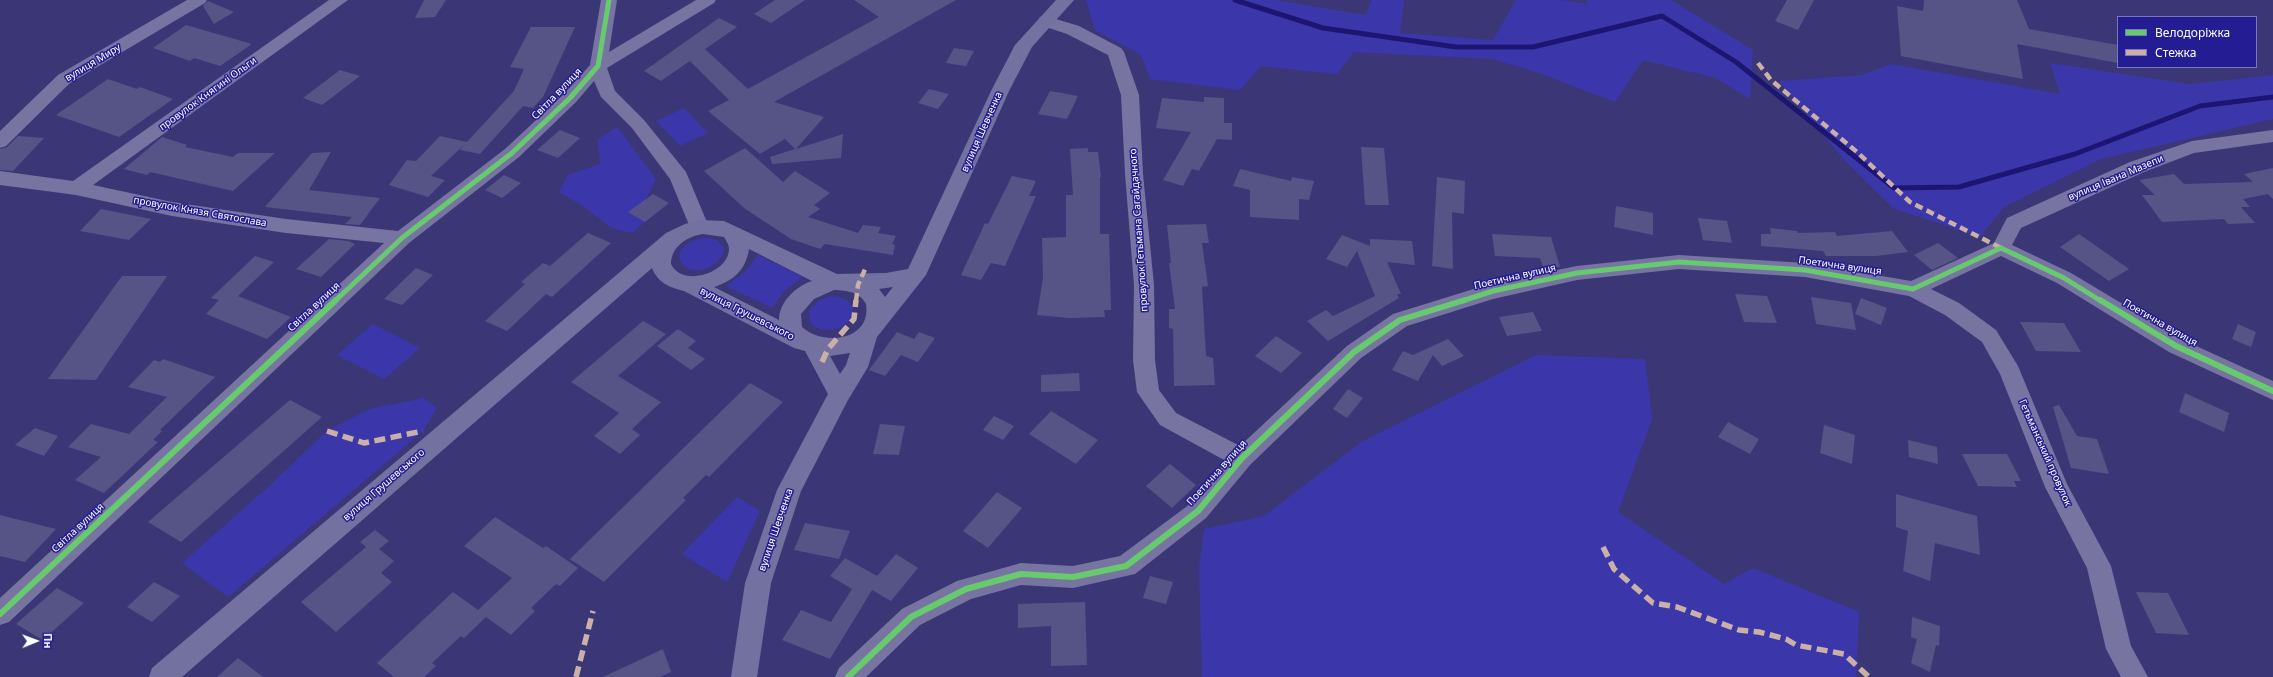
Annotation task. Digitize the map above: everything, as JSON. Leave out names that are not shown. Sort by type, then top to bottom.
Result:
[{"type":"main road","name":"вулиця Шевченка","points":[[744,677],[758,583],[790,490],[840,394],[857,367],[870,330],[915,275],[954,194],[1001,89],[1024,45],[1064,0]]},
{"type":"main road","points":[[733,234],[740,246],[737,261],[729,270],[717,278],[703,283],[689,284],[676,281],[667,276],[661,267],[660,257],[665,247],[673,238],[685,231],[699,227],[712,226],[724,228],[733,234],[842,283],[865,288],[875,299],[878,312],[870,330],[852,344],[843,347],[824,349],[810,346],[796,337],[790,326],[790,314],[796,303],[806,293],[819,286],[842,283],[886,281],[915,275]]},
{"type":"main road","name":"вулиця Грушевського","points":[[162,677],[477,404],[609,294],[673,238]]},
{"type":"main road","name":"вулиця Грушевського","points":[[609,294],[638,282],[667,276]]},
{"type":"main road","name":"вулиця Грушевського","points":[[689,284],[810,346]]},
{"type":"main road","points":[[810,346],[840,394]]},
{"type":"street","name":"вулиця Миру","points":[[0,142],[64,79],[199,0]]},
{"type":"street","name":"провулок Княгині Ольги","points":[[76,188],[340,0]]},
{"type":"street","points":[[609,0],[598,66],[607,93],[638,124],[679,177],[699,227]]},
{"type":"street","points":[[598,66],[708,0]]},
{"type":"street","name":"провулок Гетьмана Сагайдачного","points":[[1046,21],[1073,30],[1115,52],[1130,95],[1134,174],[1144,285],[1144,360],[1148,392],[1168,419],[1242,458]]},
{"type":"street","name":"Світла вулиця","points":[[0,614],[402,238],[512,153],[570,98],[598,66]]},
{"type":"street","points":[[570,98],[607,93]]},
{"type":"street","name":"вулиця Івана Мазепи","points":[[2001,248],[2014,223],[2137,167],[2192,147],[2273,136]]},
{"type":"street","name":"провулок Князя Святослава","points":[[0,178],[76,188],[172,209],[286,226],[402,238]]},
{"type":"street","points":[[1913,289],[2001,248]]},
{"type":"street","name":"Поетична вулиця","points":[[2001,248],[2064,278],[2176,346],[2273,391]]},
{"type":"street","name":"Поетична вулиця","points":[[848,677],[910,617],[966,589],[1021,574],[1073,577],[1126,566],[1198,511],[1242,458],[1354,352],[1400,320],[1493,291],[1577,273],[1679,262],[1805,270],[1913,289]]},
{"type":"street","name":"Гетьманський провулок","points":[[1913,289],[1952,309],[1989,336],[2010,372],[2057,487],[2099,566],[2119,649],[2135,677]]},
{"type":"shaded area","points":[[1086,0],[1275,0],[1365,15],[1372,0],[1404,0],[1400,33],[1493,40],[1516,0],[1562,0],[1587,4],[1587,0],[1671,0],[1753,50],[1750,99],[1716,78],[1643,60],[1615,102],[1539,73],[1492,59],[1354,52],[1337,74],[1261,66],[1240,90],[1150,79],[1141,55],[1095,30]]},
{"type":"shaded area","points":[[2050,63],[2190,84],[2273,75],[2273,119],[2101,159],[2004,207],[1980,237],[1893,208],[1845,161],[1779,81],[1862,75],[1891,64],[2060,94]]},
{"type":"shaded area","points":[[684,108],[708,133],[680,146],[656,121]]},
{"type":"shaded area","points":[[617,127],[656,179],[641,208],[645,222],[632,233],[612,228],[581,205],[559,192],[568,175],[600,164],[598,139]]},
{"type":"shaded area","points":[[710,238],[717,240],[724,248],[722,255],[717,262],[711,266],[696,270],[688,269],[679,257],[683,248],[695,240]]},
{"type":"shaded area","points":[[758,255],[803,277],[784,291],[772,308],[726,286],[745,272]]},
{"type":"shaded area","points":[[831,296],[845,299],[851,304],[853,313],[852,318],[837,328],[831,330],[820,329],[810,322],[809,311],[818,301]]},
{"type":"shaded area","points":[[373,324],[420,348],[384,379],[337,355]]},
{"type":"shaded area","points":[[1536,355],[1645,359],[1652,419],[1618,512],[1724,584],[1753,568],[1859,612],[1856,677],[1202,677],[1199,569],[1204,529],[1264,516],[1363,441]]},
{"type":"shaded area","points":[[424,398],[437,408],[423,431],[228,597],[182,563],[266,489],[327,431],[369,409]]},
{"type":"shaded area","points":[[737,497],[760,511],[727,582],[682,554]]},
{"type":"building","points":[[424,0],[446,0],[435,17],[415,18]]},
{"type":"building","points":[[775,0],[805,0],[771,23],[754,14]]},
{"type":"building","points":[[854,0],[956,0],[774,102],[824,117],[796,149],[843,134],[841,158],[772,164],[770,157],[795,149],[785,139],[760,154],[708,111],[729,100],[690,61],[661,81],[644,71],[719,18],[737,27],[705,49],[748,89],[879,17]]},
{"type":"building","points":[[1787,0],[1814,0],[1798,30],[1775,21]]},
{"type":"building","points":[[1924,0],[2017,0],[2029,29],[2117,45],[2117,63],[2017,44],[2023,79],[1901,56],[1897,6],[1923,11]]},
{"type":"building","points":[[208,1],[234,12],[214,24],[203,6]]},
{"type":"building","points":[[186,25],[252,44],[220,66],[194,58],[190,61],[153,48]]},
{"type":"building","points":[[531,27],[575,27],[543,97],[533,108],[523,106],[480,154],[460,150],[463,146],[431,176],[445,180],[428,197],[389,185],[407,160],[416,161],[440,136],[467,142],[514,91],[524,69],[510,67]]},
{"type":"building","points":[[954,48],[974,51],[966,66],[946,63]]},
{"type":"building","points":[[340,70],[360,76],[322,105],[303,98]]},
{"type":"building","points":[[108,79],[137,89],[140,87],[173,99],[119,137],[56,115]]},
{"type":"building","points":[[929,89],[949,94],[938,109],[918,103]]},
{"type":"building","points":[[1050,91],[1078,96],[1067,119],[1038,114]]},
{"type":"building","points":[[1204,97],[1224,98],[1224,123],[1232,123],[1232,140],[1217,139],[1199,171],[1192,169],[1183,186],[1163,180],[1191,132],[1156,128],[1162,98],[1204,102]]},
{"type":"building","points":[[560,130],[580,138],[558,158],[537,150]]},
{"type":"building","points":[[18,136],[44,138],[13,171],[0,170],[0,149],[7,147]]},
{"type":"building","points":[[162,137],[187,145],[185,147],[233,157],[238,153],[275,153],[233,191],[150,172],[147,175],[124,169]]},
{"type":"building","points":[[1361,147],[1384,148],[1389,205],[1365,205]]},
{"type":"building","points":[[745,148],[783,182],[795,171],[830,193],[814,205],[820,209],[808,217],[858,233],[863,225],[881,227],[878,233],[896,236],[892,244],[895,245],[893,255],[825,244],[820,249],[791,239],[744,208],[704,171]]},
{"type":"building","points":[[1088,148],[1088,152],[1098,152],[1101,177],[1100,234],[1109,234],[1111,310],[1104,310],[1105,317],[1069,318],[1037,315],[1043,278],[1042,238],[1066,237],[1066,195],[1073,195],[1070,149]]},
{"type":"building","points":[[331,152],[309,190],[380,198],[360,225],[345,224],[352,217],[265,207],[312,153]]},
{"type":"building","points":[[2273,168],[2273,199],[2268,194],[2243,199],[2250,207],[2241,207],[2255,223],[2228,224],[2224,219],[2162,222],[2142,195],[2155,195],[2139,180],[2174,174],[2184,184],[2253,182],[2244,174]]},
{"type":"building","points":[[1240,169],[1291,181],[1292,177],[1314,181],[1309,200],[1299,199],[1299,220],[1250,217],[1250,190],[1233,186]]},
{"type":"building","points":[[504,175],[521,183],[502,198],[485,190]]},
{"type":"building","points":[[1012,176],[1036,181],[1029,196],[1036,196],[1005,266],[991,263],[981,280],[961,275],[985,223],[988,224]]},
{"type":"building","points":[[1437,177],[1465,181],[1464,214],[1452,212],[1453,269],[1432,266]]},
{"type":"building","points":[[653,194],[669,203],[645,222],[628,212]]},
{"type":"building","points":[[1616,206],[1653,213],[1653,235],[1614,227]]},
{"type":"building","points":[[101,209],[151,219],[129,240],[80,231]]},
{"type":"building","points":[[1698,218],[1727,221],[1732,243],[1703,240]]},
{"type":"building","points":[[1206,224],[1209,243],[1202,243],[1208,286],[1202,287],[1206,356],[1213,358],[1215,385],[1174,386],[1173,329],[1169,328],[1169,309],[1175,309],[1169,263],[1171,263],[1167,225]]},
{"type":"building","points":[[1770,228],[1797,231],[1798,233],[1835,232],[1837,236],[1892,231],[1908,252],[1876,256],[1826,256],[1823,251],[1761,246],[1761,234],[1771,234]]},
{"type":"building","points":[[588,233],[611,243],[552,297],[546,294],[507,331],[485,321],[525,284],[521,282],[543,263],[550,266]]},
{"type":"building","points":[[1492,234],[1551,237],[1560,267],[1543,267],[1540,258],[1495,256]]},
{"type":"building","points":[[2079,234],[2129,269],[2109,281],[2060,247]]},
{"type":"building","points":[[1342,235],[1370,246],[1370,239],[1412,241],[1415,265],[1387,262],[1401,294],[1397,294],[1399,298],[1328,341],[1307,321],[1326,310],[1333,316],[1375,296],[1357,251],[1347,267],[1326,259]]},
{"type":"building","points":[[329,239],[348,241],[355,244],[321,277],[296,269]]},
{"type":"building","points":[[1938,243],[1958,258],[1932,270],[1914,255]]},
{"type":"building","points":[[255,256],[274,262],[238,296],[291,317],[267,339],[206,314],[219,300],[211,298]]},
{"type":"building","points":[[416,268],[433,275],[402,305],[384,299]]},
{"type":"building","points":[[122,276],[167,276],[96,380],[48,379]]},
{"type":"building","points":[[1735,294],[1767,296],[1777,323],[1744,322]]},
{"type":"building","points":[[1811,297],[1851,303],[1856,330],[1816,324]]},
{"type":"building","points":[[1861,298],[1887,308],[1881,325],[1855,314]]},
{"type":"building","points":[[1533,312],[1542,331],[1507,336],[1499,317]]},
{"type":"building","points":[[643,321],[666,334],[618,376],[661,402],[632,429],[640,435],[620,454],[594,436],[619,413],[571,382]]},
{"type":"building","points":[[2020,322],[2064,323],[2081,352],[2036,351]]},
{"type":"building","points":[[2238,324],[2256,332],[2251,347],[2232,339]]},
{"type":"building","points":[[678,329],[696,341],[688,348],[705,359],[691,370],[657,346]]},
{"type":"building","points":[[897,332],[914,339],[919,332],[935,338],[918,362],[901,355],[885,376],[869,370]]},
{"type":"building","points":[[1276,336],[1302,353],[1281,373],[1255,356]]},
{"type":"building","points":[[1448,339],[1464,356],[1442,366],[1433,355],[1418,381],[1392,370],[1403,351],[1413,355]]},
{"type":"building","points":[[163,359],[215,377],[160,430],[162,431],[153,440],[158,442],[104,493],[75,480],[101,457],[68,447],[91,424],[129,434],[167,397],[128,387],[154,360],[160,362]]},
{"type":"building","points":[[1079,373],[1080,391],[1041,392],[1041,375]]},
{"type":"building","points":[[750,383],[783,402],[709,477],[706,475],[683,498],[686,500],[604,582],[570,559]]},
{"type":"building","points":[[1348,389],[1363,398],[1347,418],[1333,409]]},
{"type":"building","points":[[2185,393],[2229,413],[2224,432],[2179,412]]},
{"type":"building","points":[[290,400],[322,417],[181,542],[148,522]]},
{"type":"building","points":[[2059,405],[2077,436],[2097,439],[2109,474],[2071,468],[2053,407]]},
{"type":"building","points":[[1051,411],[1098,440],[1076,464],[1029,434]]},
{"type":"building","points":[[994,416],[1014,426],[1003,440],[983,430]]},
{"type":"building","points":[[1728,422],[1759,439],[1750,454],[1718,437]]},
{"type":"building","points":[[880,424],[905,426],[899,455],[873,454]]},
{"type":"building","points":[[1824,425],[1855,435],[1852,464],[1820,453]]},
{"type":"building","points":[[35,428],[58,436],[44,456],[15,445]]},
{"type":"building","points":[[1908,440],[1937,447],[1938,464],[1909,457]]},
{"type":"building","points":[[1962,454],[2007,454],[2021,481],[2014,481],[2017,487],[1978,486]]},
{"type":"building","points":[[1170,464],[1196,485],[1172,508],[1146,486]]},
{"type":"building","points":[[997,492],[1022,508],[988,548],[963,531]]},
{"type":"building","points":[[1896,494],[1977,516],[1980,555],[1935,543],[1930,581],[1903,571],[1908,531],[1896,527]]},
{"type":"building","points":[[0,515],[56,529],[25,562],[0,556]]},
{"type":"building","points":[[495,517],[543,548],[546,546],[578,568],[560,586],[556,584],[531,608],[535,611],[511,635],[486,617],[464,638],[461,636],[432,663],[436,666],[424,677],[394,677],[377,663],[453,592],[478,610],[512,578],[464,546]]},
{"type":"building","points":[[805,523],[850,531],[839,559],[794,550]]},
{"type":"building","points":[[375,530],[389,541],[379,549],[394,561],[381,573],[392,582],[336,632],[301,602],[366,547],[360,542]]},
{"type":"building","points":[[896,554],[918,568],[891,601],[872,590],[830,659],[782,640],[801,610],[831,622],[852,589],[830,576],[845,558],[877,576]]},
{"type":"building","points":[[1150,576],[1173,582],[1166,604],[1143,598]]},
{"type":"building","points":[[154,582],[180,596],[152,622],[127,607]]},
{"type":"building","points":[[57,588],[84,603],[43,640],[16,624]]},
{"type":"building","points":[[2136,592],[2168,593],[2189,635],[2156,633]]},
{"type":"building","points":[[1085,602],[1087,665],[1051,666],[1051,626],[1018,628],[1018,604]]},
{"type":"building","points":[[1912,617],[1940,626],[1939,646],[1936,645],[1930,672],[1911,663],[1917,639],[1911,637]]},
{"type":"building","points":[[663,649],[671,672],[660,677],[603,677]]},
{"type":"building","points":[[238,658],[263,677],[217,677]]},
{"type":"waterway","points":[[1235,0],[1323,28],[1456,47],[1533,47],[1662,16],[1736,62],[1894,188],[1959,187],[2075,154],[2200,106],[2273,97]]},
{"type":"marked path","points":[[1758,63],[1771,80],[1857,152],[1910,202],[2001,248]]},
{"type":"marked path","points":[[822,362],[828,349],[854,319],[858,285],[866,267]]},
{"type":"marked path","points":[[327,431],[364,443],[423,431]]},
{"type":"marked path","points":[[1603,547],[1614,569],[1653,603],[1677,607],[1739,630],[1759,632],[1786,639],[1796,645],[1844,654],[1869,677]]},
{"type":"marked path","points":[[576,677],[593,611]]},
{"type":"cycle path","points":[[0,614],[402,238],[512,153],[570,98],[598,66],[609,0]]},
{"type":"cycle path","points":[[848,677],[911,617],[966,589],[1021,574],[1073,577],[1126,566],[1198,511],[1242,458],[1354,352],[1400,320],[1493,291],[1577,273],[1679,262],[1805,270],[1913,289],[2001,248],[2064,278],[2176,346],[2273,391]]}]
